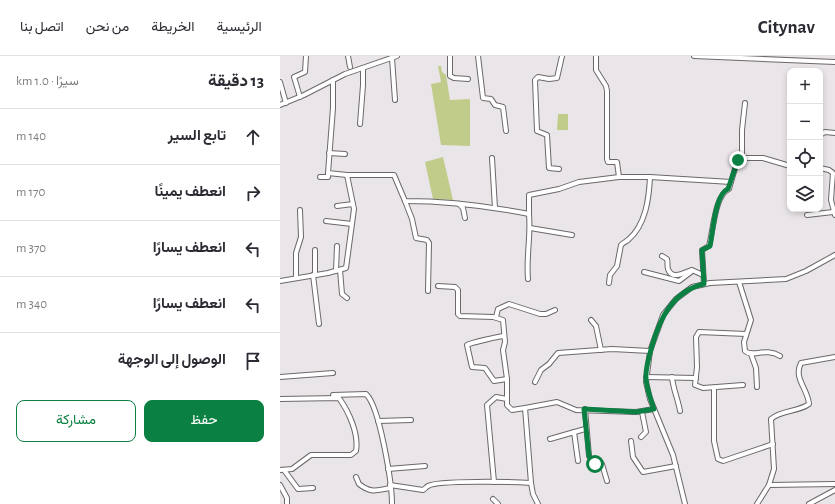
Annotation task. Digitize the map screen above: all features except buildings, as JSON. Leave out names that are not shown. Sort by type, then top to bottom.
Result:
[{"type":"street","points":[[300,97],[294,76],[305,72],[306,56]]},
{"type":"street","points":[[348,56],[350,67]]},
{"type":"street","points":[[450,56],[450,76],[454,78],[468,79]]},
{"type":"street","points":[[478,56],[483,98],[491,99],[495,105],[502,106],[506,131]]},
{"type":"street","points":[[559,169],[550,168],[547,135],[537,131],[535,80],[538,77],[550,79],[557,78],[562,56]]},
{"type":"street","points":[[596,56],[596,70],[606,86],[607,91],[607,159],[608,162],[617,162],[619,177]]},
{"type":"street","points":[[694,56],[835,62]]},
{"type":"street","points":[[823,61],[824,56]]},
{"type":"street","points":[[280,105],[300,97],[345,74],[363,68],[384,58],[394,57],[395,100]]},
{"type":"street","points":[[360,124],[363,68]]},
{"type":"street","points":[[320,177],[328,177],[333,114],[333,80]]},
{"type":"street","points":[[280,82],[286,103]]},
{"type":"street","points":[[742,158],[742,130],[745,102]]},
{"type":"street","points":[[823,133],[835,133]]},
{"type":"street","points":[[329,153],[345,154]]},
{"type":"street","points":[[492,158],[495,208]]},
{"type":"street","points":[[704,284],[702,250],[710,246],[717,204],[722,193],[728,189],[737,162],[742,158],[763,158],[787,165]]},
{"type":"street","points":[[807,215],[834,214],[831,200],[833,173],[830,170],[823,169]]},
{"type":"street","points":[[328,173],[347,175],[394,175],[412,219],[416,238],[427,240],[430,243],[428,291]]},
{"type":"street","points":[[280,281],[296,277],[338,271],[347,266],[353,204],[347,175]]},
{"type":"street","points":[[528,279],[526,260],[530,246],[530,228],[528,197],[531,194],[559,189],[579,182],[619,177],[650,177],[731,182]]},
{"type":"street","points":[[609,283],[610,275],[617,266],[620,245],[629,240],[637,228],[646,208],[650,177]]},
{"type":"street","points":[[405,200],[495,208],[529,214]]},
{"type":"street","points":[[337,206],[353,204]]},
{"type":"street","points":[[458,204],[463,208],[465,218]]},
{"type":"street","points":[[296,277],[296,253],[301,237],[300,210]]},
{"type":"street","points":[[326,221],[352,224]]},
{"type":"street","points":[[530,228],[572,236]]},
{"type":"street","points":[[336,246],[342,294],[347,298]]},
{"type":"street","points":[[315,250],[314,275],[319,324]]},
{"type":"street","points":[[685,504],[676,466],[654,409],[646,377],[650,351],[663,315],[670,305],[684,292],[704,284],[786,279],[806,271],[835,255]]},
{"type":"street","points":[[662,256],[667,259],[668,268],[673,273],[680,275],[692,270],[704,275]]},
{"type":"street","points":[[644,272],[679,281],[692,270]]},
{"type":"street","points":[[740,282],[751,320],[744,342],[745,351],[751,354],[770,351],[780,356]]},
{"type":"street","points":[[438,286],[455,287],[458,290],[458,314],[460,316],[496,317],[501,318],[505,323],[503,350],[509,408],[525,408],[557,402],[574,409],[642,412],[654,409]]},
{"type":"street","points":[[496,317],[498,309],[508,304],[540,314],[546,314],[555,310]]},
{"type":"street","points":[[591,320],[596,326],[601,350]]},
{"type":"street","points":[[743,385],[714,388],[697,387],[698,334],[746,334]]},
{"type":"street","points":[[504,336],[498,336],[467,345],[472,367],[485,368],[494,381],[507,379]]},
{"type":"street","points":[[535,382],[541,370],[549,364],[558,353],[601,350],[650,351]]},
{"type":"street","points":[[751,354],[756,368],[757,387]]},
{"type":"street","points":[[758,504],[769,485],[774,469],[771,419],[776,415],[799,409],[808,404],[800,382],[799,369],[801,363],[835,357]]},
{"type":"street","points":[[280,377],[333,373]]},
{"type":"street","points":[[646,377],[696,378]]},
{"type":"street","points":[[672,377],[673,388],[678,398],[680,411]]},
{"type":"street","points":[[714,388],[714,440],[718,459],[723,461],[773,444]]},
{"type":"street","points":[[318,398],[341,394],[366,394],[375,409],[378,421],[388,469],[392,504]]},
{"type":"street","points":[[280,399],[337,397],[340,400],[354,431],[356,451],[351,455],[312,455],[292,469],[282,470]]},
{"type":"street","points":[[494,482],[487,405],[496,397],[507,399]]},
{"type":"street","points":[[525,408],[531,483],[533,494],[538,504]]},
{"type":"street","points":[[584,409],[587,420],[585,429],[591,460],[595,464],[602,464],[607,481]]},
{"type":"street","points":[[641,437],[646,432],[642,412]]},
{"type":"street","points":[[378,421],[411,420]]},
{"type":"street","points":[[550,439],[585,429]]},
{"type":"street","points":[[574,432],[578,461]]},
{"type":"street","points":[[631,441],[634,458],[643,472],[676,466]]},
{"type":"street","points":[[388,469],[425,466]]},
{"type":"street","points":[[282,470],[298,489],[313,488]]},
{"type":"street","points":[[356,477],[359,484],[376,492],[398,485],[423,490],[428,486],[434,485],[494,482],[531,483]]},
{"type":"street","points":[[769,485],[835,484]]},
{"type":"street","points":[[280,485],[287,498],[287,504]]},
{"type":"street","points":[[809,504],[835,490]]},
{"type":"street","points":[[493,499],[498,504]]},
{"type":"green space","points":[[438,66],[441,66],[442,72],[446,75],[450,100],[470,99],[470,146],[441,145],[431,84],[441,82]]},
{"type":"green space","points":[[558,114],[568,114],[568,130],[557,130]]},
{"type":"green space","points":[[443,157],[453,200],[433,199],[425,162]]},
{"type":"route","points":[[595,464],[589,456],[585,429],[587,420],[584,409],[636,412],[654,409],[647,387],[646,372],[650,351],[658,326],[663,315],[676,299],[692,287],[704,284],[702,250],[703,248],[710,246],[718,200],[722,193],[728,189],[738,160]]}]
